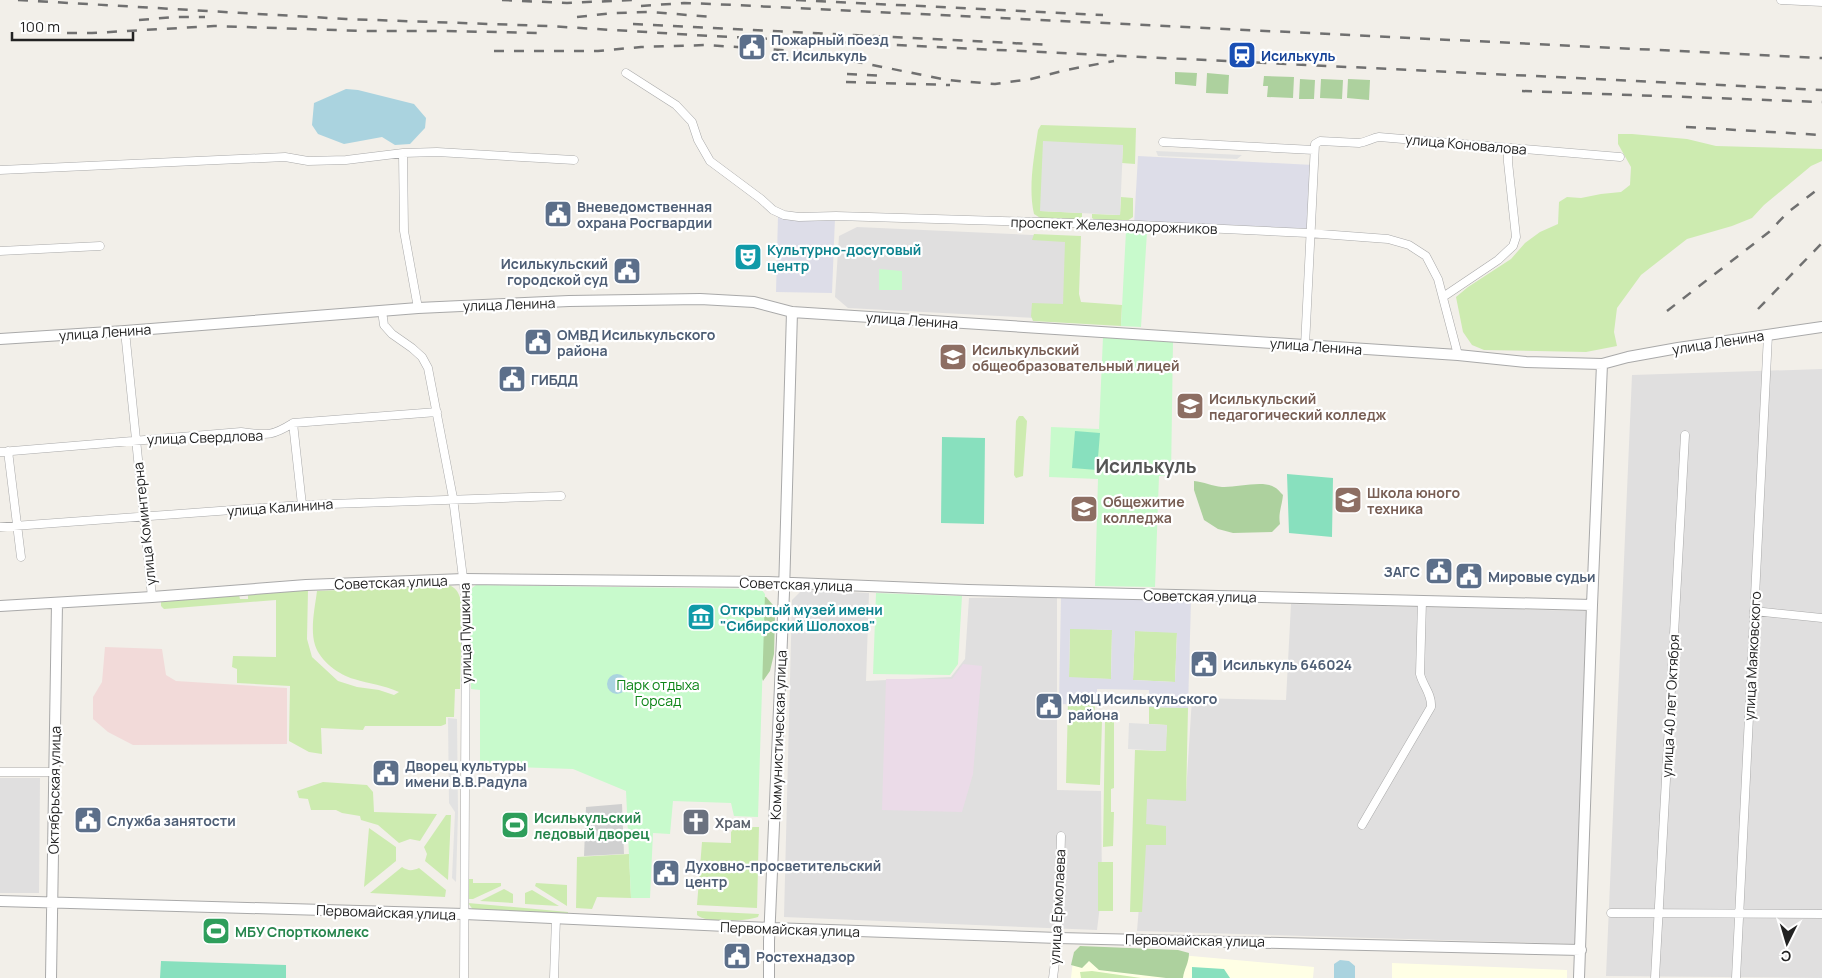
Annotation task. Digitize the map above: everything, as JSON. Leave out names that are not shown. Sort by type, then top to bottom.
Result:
[{"type":"street","points":[[1781,0],[1822,2]]},
{"type":"street","name":"проспект Железнодорожников","points":[[626,73],[676,105],[692,122],[698,140],[710,161],[773,210],[784,215],[1085,223],[1310,233],[1388,239],[1410,245],[1426,256],[1438,279],[1458,355]]},
{"type":"street","name":"улица Коновалова","points":[[1163,142],[1314,147],[1320,141],[1359,143],[1379,137],[1448,141],[1620,157]]},
{"type":"street","points":[[1305,346],[1314,147]]},
{"type":"street","points":[[1443,297],[1498,260],[1514,246],[1516,236],[1508,148]]},
{"type":"street","points":[[0,170],[285,158],[346,160],[403,153],[437,152],[574,160]]},
{"type":"street","points":[[403,153],[404,231],[418,308]]},
{"type":"street","points":[[0,251],[100,246]]},
{"type":"street","name":"улица Ленина","points":[[0,339],[418,308],[569,301],[700,299],[754,302],[792,312],[1458,355],[1526,362],[1602,364],[1670,349],[1822,327]]},
{"type":"street","name":"улица Пушкина","points":[[382,311],[384,325],[392,334],[417,353],[428,368],[438,412],[453,498],[464,579],[466,602],[464,978]]},
{"type":"street","name":"Коммунистическая улица","points":[[769,978],[792,312]]},
{"type":"street","name":"улица Коминтерна","points":[[125,331],[152,597]]},
{"type":"street","name":"улица Маяковского","points":[[1736,978],[1768,335]]},
{"type":"street","points":[[1580,978],[1602,364]]},
{"type":"street","name":"улица Свердлова","points":[[4,452],[241,432],[261,435],[278,433],[293,424],[438,412]]},
{"type":"street","points":[[293,424],[302,505]]},
{"type":"street","name":"улица 40 лет Октября","points":[[1655,978],[1685,435]]},
{"type":"street","points":[[4,452],[21,558]]},
{"type":"street","name":"улица Калинина","points":[[0,527],[302,505],[453,498],[561,496]]},
{"type":"street","name":"Советская улица","points":[[0,606],[306,585],[464,579],[784,583],[968,590],[1592,605]]},
{"type":"street","points":[[1362,825],[1431,707],[1432,699],[1422,682],[1420,674],[1422,601]]},
{"type":"street","name":"Октябрьская улица","points":[[51,978],[56,603]]},
{"type":"street","points":[[1754,611],[1822,618]]},
{"type":"street","points":[[0,772],[54,772]]},
{"type":"street","name":"улица Ермолаева","points":[[1053,978],[1058,938],[1061,836]]},
{"type":"street","name":"Первомайская улица","points":[[0,901],[464,914],[770,928],[1058,938],[1581,950]]},
{"type":"street","points":[[1611,913],[1822,914]]},
{"type":"street","points":[[554,978],[556,918]]},
{"type":"shaded area","points":[[1043,141],[1123,145],[1120,215],[1040,211]]},
{"type":"shaded area","points":[[1156,151],[1242,155],[1237,159],[1158,156]]},
{"type":"shaded area","points":[[1138,156],[1313,165],[1308,233],[1134,225]]},
{"type":"shaded area","points":[[778,216],[835,218],[832,293],[776,292]]},
{"type":"shaded area","points":[[857,227],[1076,237],[1073,320],[848,308],[835,297],[839,236]]},
{"type":"shaded area","points":[[1822,369],[1822,978],[1606,976],[1632,375]]},
{"type":"shaded area","points":[[802,590],[869,593],[866,681],[951,677],[965,659],[969,598],[1057,597],[1057,790],[1101,791],[1102,889],[1097,930],[784,917],[792,600]]},
{"type":"shaded area","points":[[1061,596],[1191,600],[1188,708],[1149,707],[1149,690],[1097,689],[1097,705],[1059,704]],"holes":[[[1070,629],[1112,630],[1111,679],[1069,677]],[[1135,631],[1177,633],[1175,682],[1133,680]]]},
{"type":"shaded area","points":[[1291,604],[1586,611],[1577,944],[1137,931],[1140,894],[1141,793],[1186,793],[1192,698],[1286,700]]},
{"type":"shaded area","points":[[105,647],[162,649],[166,675],[176,681],[287,688],[287,744],[133,745],[108,732],[93,719],[93,697],[102,682]]},
{"type":"shaded area","points":[[963,664],[982,666],[973,774],[962,812],[882,810],[886,679],[952,679]]},
{"type":"shaded area","points":[[448,718],[457,719],[458,813],[456,882],[452,878],[455,812],[449,803]]},
{"type":"shaded area","points":[[1129,723],[1167,725],[1166,751],[1128,749]]},
{"type":"shaded area","points":[[0,778],[40,778],[39,893],[0,893]]},
{"type":"shaded area","points":[[622,804],[624,854],[584,856],[586,807]]},
{"type":"shaded area","points":[[1080,946],[1314,967],[1313,978],[1071,978],[1074,952]]},
{"type":"shaded area","points":[[1392,963],[1567,970],[1567,978],[1392,978]]},
{"type":"green space","points":[[1175,72],[1197,73],[1196,86],[1175,84]]},
{"type":"green space","points":[[1207,73],[1229,75],[1228,94],[1206,93]]},
{"type":"green space","points":[[1264,76],[1294,77],[1293,98],[1267,97],[1268,86],[1263,86]]},
{"type":"green space","points":[[1300,79],[1315,80],[1314,99],[1299,99]]},
{"type":"green space","points":[[1321,79],[1343,80],[1342,99],[1320,98]]},
{"type":"green space","points":[[1348,79],[1370,80],[1369,100],[1347,98]]},
{"type":"green space","points":[[1041,125],[1136,128],[1135,164],[1122,163],[1123,145],[1040,211],[1082,213],[1082,217],[1078,220],[1042,219],[1034,214],[1032,204],[1032,172],[1038,130]]},
{"type":"green space","points":[[1618,134],[1687,139],[1716,146],[1822,149],[1822,161],[1811,166],[1764,205],[1752,218],[1687,239],[1641,275],[1617,308],[1614,332],[1617,346],[1586,352],[1484,350],[1472,345],[1463,332],[1456,297],[1511,259],[1525,243],[1540,232],[1558,224],[1559,202],[1567,197],[1581,198],[1621,192],[1630,185],[1631,167],[1618,144]]},
{"type":"green space","points":[[1121,197],[1133,198],[1133,217],[1127,221],[1095,220],[1092,218],[1092,214],[1120,215]]},
{"type":"green space","points":[[1126,231],[1147,232],[1141,327],[1121,326]]},
{"type":"green space","points":[[1034,234],[1081,236],[1079,294],[1081,302],[1122,305],[1121,326],[1033,321],[1031,316],[1032,303],[1063,304],[1065,242],[1032,240]]},
{"type":"green space","points":[[879,269],[902,271],[902,290],[879,290]]},
{"type":"green space","points":[[1103,337],[1173,342],[1171,476],[1159,476],[1155,587],[1095,586],[1098,479],[1049,477],[1051,427],[1099,429]]},
{"type":"green space","points":[[1019,416],[1023,416],[1027,421],[1023,476],[1016,478],[1014,475],[1016,421]]},
{"type":"green space","points":[[1075,431],[1100,433],[1097,470],[1072,468]]},
{"type":"green space","points":[[942,437],[985,438],[984,524],[941,523]]},
{"type":"green space","points":[[1287,474],[1333,478],[1332,537],[1289,533]]},
{"type":"green space","points":[[1194,481],[1222,487],[1263,484],[1275,488],[1283,495],[1280,524],[1272,532],[1233,533],[1218,529],[1204,520],[1194,490]]},
{"type":"green space","points":[[449,585],[457,591],[462,606],[460,689],[455,689],[454,717],[446,717],[446,724],[441,726],[365,726],[363,730],[321,728],[322,754],[309,752],[289,741],[290,686],[237,683],[237,669],[232,667],[233,656],[276,657],[276,600],[164,609],[161,606],[161,602],[239,595],[240,599],[248,599],[248,595],[308,590],[307,639],[312,657],[338,681],[394,695],[399,692],[348,677],[336,671],[317,651],[313,632],[313,618],[317,591]]},
{"type":"green space","name":"Парк отдыха Горсад","points":[[476,585],[761,589],[765,594],[758,817],[734,816],[731,803],[673,801],[670,834],[653,833],[650,898],[631,898],[626,791],[573,769],[485,766],[480,764],[480,690],[471,689],[470,595],[472,588]]},
{"type":"green space","points":[[876,593],[962,596],[958,664],[950,675],[873,674]]},
{"type":"green space","points":[[729,594],[766,597],[773,605],[775,616],[774,654],[770,671],[763,681]]},
{"type":"green space","points":[[1070,628],[1112,630],[1111,679],[1069,678]]},
{"type":"green space","points":[[1135,631],[1177,632],[1175,682],[1133,680]]},
{"type":"green space","points":[[1068,704],[1095,705],[1094,720],[1102,721],[1100,785],[1066,783]]},
{"type":"green space","points":[[1149,707],[1188,708],[1186,801],[1147,799],[1146,824],[1166,826],[1166,845],[1146,845],[1142,912],[1130,912],[1135,750],[1165,751],[1167,725],[1149,724]]},
{"type":"green space","points":[[1105,722],[1114,722],[1114,788],[1111,789],[1111,812],[1114,812],[1113,846],[1103,847]]},
{"type":"green space","points":[[323,782],[367,785],[373,792],[374,812],[437,814],[420,841],[410,839],[399,843],[378,825],[361,820],[360,816],[336,810],[311,810],[308,799],[299,798],[297,791]]},
{"type":"green space","points":[[446,815],[451,815],[448,880],[425,861],[427,854],[424,847]]},
{"type":"green space","points":[[735,827],[759,827],[757,908],[697,905],[702,842],[731,843],[731,832]]},
{"type":"green space","points":[[369,828],[396,847],[396,861],[364,887]]},
{"type":"green space","points":[[629,854],[631,898],[597,897],[592,909],[576,908],[577,857]]},
{"type":"green space","points":[[1098,862],[1113,862],[1113,911],[1098,911]]},
{"type":"green space","points":[[402,867],[410,870],[419,868],[446,890],[445,897],[370,893]]},
{"type":"green space","points":[[468,879],[473,879],[473,883],[501,883],[501,886],[473,899],[468,899]]},
{"type":"green space","points":[[536,883],[567,885],[567,906],[535,886]]},
{"type":"green space","points":[[504,889],[513,894],[513,903],[480,901]]},
{"type":"green space","points":[[532,890],[559,906],[525,904],[525,893]]},
{"type":"green space","points":[[468,903],[568,912],[568,915],[474,911]]},
{"type":"green space","points":[[697,911],[759,914],[758,917],[745,920],[718,921],[702,918],[697,915]]},
{"type":"green space","points":[[1080,946],[1178,950],[1189,953],[1189,957],[1183,978],[1166,978],[1099,970],[1089,961],[1082,968],[1071,965],[1074,952]]},
{"type":"green space","points":[[161,961],[286,965],[286,978],[160,978]]},
{"type":"green space","points":[[1192,967],[1224,969],[1230,978],[1192,978]]},
{"type":"green space","points":[[1092,971],[1141,978],[1081,978],[1080,972]]},
{"type":"water","points":[[346,89],[358,90],[414,104],[426,118],[425,128],[410,144],[395,145],[382,137],[344,144],[318,134],[312,125],[314,103]]},
{"type":"water","points":[[617,674],[624,677],[627,684],[624,691],[617,694],[610,691],[607,684],[610,677]]},
{"type":"water","points":[[1340,960],[1349,961],[1355,966],[1355,978],[1334,978],[1334,964]]},
{"type":"railway","points":[[18,0],[346,19],[548,26],[711,36],[1822,90]]},
{"type":"railway","points":[[502,0],[567,3],[632,0]]},
{"type":"railway","points":[[796,0],[1103,15]]},
{"type":"railway","points":[[641,6],[684,3],[713,4],[1822,58]]},
{"type":"railway","points":[[577,17],[650,12],[713,17]]},
{"type":"railway","points":[[139,20],[205,17]]},
{"type":"railway","points":[[633,24],[1050,45]]},
{"type":"railway","points":[[67,33],[214,26],[363,31],[542,33]]},
{"type":"railway","points":[[494,51],[598,51],[641,47],[706,45],[796,51],[947,80],[995,84],[1031,79],[1114,61]]},
{"type":"railway","points":[[847,74],[884,76]]},
{"type":"railway","points":[[846,82],[950,85]]},
{"type":"railway","points":[[1522,91],[1822,102]]},
{"type":"railway","points":[[1686,127],[1822,135]]},
{"type":"railway","points":[[1667,311],[1769,232],[1787,213],[1822,186]]},
{"type":"railway","points":[[1758,309],[1822,243]]},
{"type":"place","name":"Пожарный поезд ст. Исилькуль","points":[[752,47]]},
{"type":"place","name":"Исилькуль","points":[[1242,55]]},
{"type":"place","name":"Вневедомственная охрана Росгвардии","points":[[558,214]]},
{"type":"place","name":"Культурно-досуговый центр","points":[[748,257]]},
{"type":"place","name":"Исилькульский городской суд","points":[[627,271]]},
{"type":"place","name":"ОМВД Исилькульского района","points":[[538,342]]},
{"type":"place","name":"Исилькульский общеобразовательный лицей","points":[[953,357]]},
{"type":"place","name":"ГИБДД","points":[[512,379]]},
{"type":"place","name":"Исилькульский педагогический колледж","points":[[1190,406]]},
{"type":"place","name":"Школа юного техника","points":[[1348,500]]},
{"type":"place","name":"Общежитие колледжа","points":[[1084,509]]},
{"type":"place","name":"ЗАГС","points":[[1439,571]]},
{"type":"place","name":"Мировые судьи","points":[[1469,576]]},
{"type":"place","name":"Открытый музей имени \"Сибирский Шолохов\"","points":[[701,617]]},
{"type":"place","name":"Исилькуль 646024","points":[[1204,664]]},
{"type":"place","name":"МФЦ Исилькульского района","points":[[1049,706]]},
{"type":"place","name":"Дворец культуры имени В.В.Радула","points":[[386,773]]},
{"type":"place","name":"Служба занятости","points":[[88,820]]},
{"type":"place","name":"Храм","points":[[696,822]]},
{"type":"place","name":"Исилькульский ледовый дворец","points":[[515,825]]},
{"type":"place","name":"Духовно-просветительский центр","points":[[666,873]]},
{"type":"place","name":"МБУ Спорткомлекс","points":[[216,931]]},
{"type":"place","name":"Ростехнадзор","points":[[737,956]]},
{"type":"district","name":"Исилькуль","points":[[1146,466]]}]
